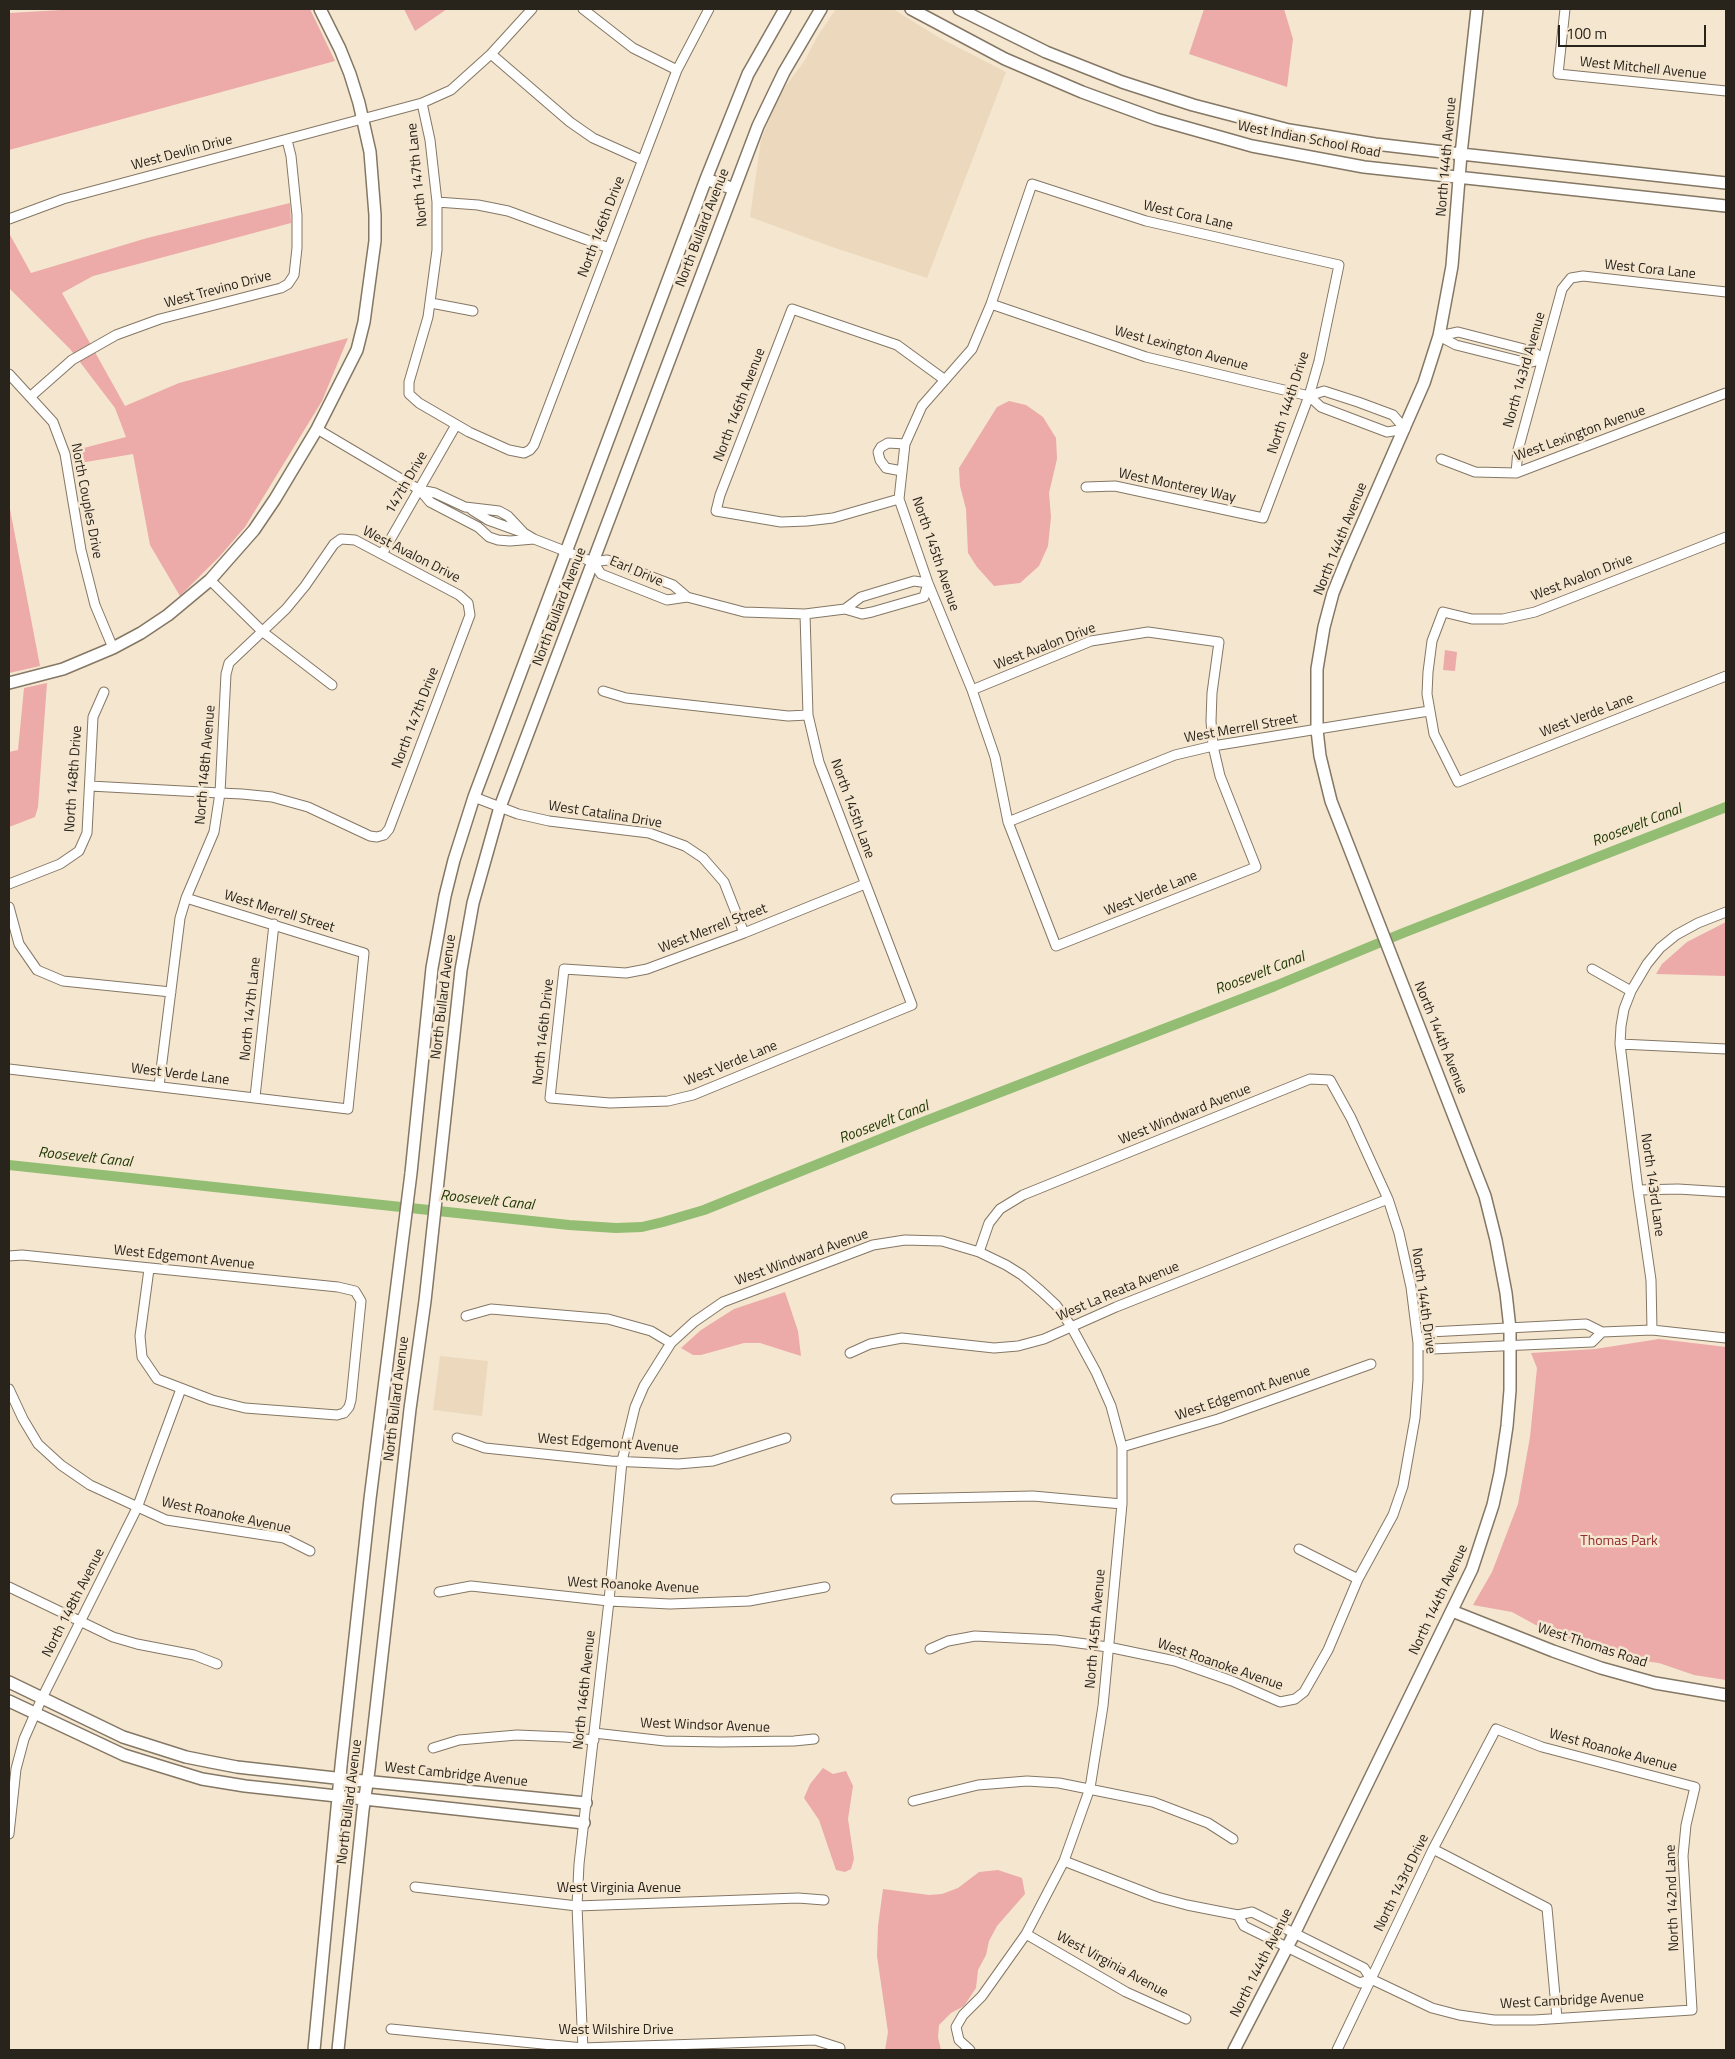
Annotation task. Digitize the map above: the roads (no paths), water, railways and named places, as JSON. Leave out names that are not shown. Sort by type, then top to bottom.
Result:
[{"type":"main road","points":[[9,683],[63,669],[113,648],[141,633],[168,615],[210,580],[254,530],[275,499],[317,429],[357,350],[364,322],[375,241],[370,152],[363,120],[344,59],[320,9]]},
{"type":"main road","name":"North Bullard Avenue","points":[[314,2050],[370,1499],[408,1194],[432,968],[437,934],[454,860],[474,798],[706,179],[748,74],[785,9]]},
{"type":"main road","name":"North Bullard Avenue","points":[[338,2050],[366,1781],[369,1770],[410,1409],[435,1220],[461,970],[479,878],[500,807],[766,106],[821,9]]},
{"type":"main road","name":"West Indian School Road","points":[[911,9],[969,41],[1033,72],[1156,119],[1252,146],[1364,167],[1726,206]]},
{"type":"main road","name":"West Indian School Road","points":[[959,9],[1019,40],[1075,64],[1150,92],[1193,106],[1297,131],[1375,144],[1726,183]]},
{"type":"main road","name":"North 144th Avenue","points":[[1234,2050],[1294,1934],[1472,1570],[1483,1539],[1500,1474],[1510,1390],[1511,1345],[1506,1293],[1496,1240],[1485,1196],[1331,801],[1320,756],[1317,730],[1317,669],[1326,618],[1346,561],[1424,383],[1439,336],[1452,266],[1461,154],[1477,9]]},
{"type":"main road","points":[[706,179],[734,189]]},
{"type":"main road","name":"West Thomas Road","points":[[1452,1611],[1553,1652],[1601,1668],[1655,1683],[1726,1696]]},
{"type":"main road","name":"West Cambridge Avenue","points":[[9,1682],[123,1737],[186,1757],[237,1767],[586,1803]]},
{"type":"main road","points":[[9,1701],[117,1752],[183,1774],[221,1783],[584,1823]]},
{"type":"street","name":"North 147th Lane","points":[[363,120],[422,104],[451,90],[491,54],[532,9]]},
{"type":"street","points":[[583,9],[633,48],[677,70]]},
{"type":"street","name":"North 146th Drive","points":[[456,425],[509,450],[524,453],[534,445],[677,70],[709,9]]},
{"type":"street","name":"West Mitchell Avenue","points":[[1565,9],[1558,74],[1726,91]]},
{"type":"street","points":[[491,54],[570,122],[593,138],[642,160]]},
{"type":"street","name":"North 147th Lane","points":[[422,104],[429,132],[437,202],[438,250],[431,303],[410,382],[409,394],[419,403],[456,425]]},
{"type":"street","name":"West Devlin Drive","points":[[9,219],[63,199],[363,120]]},
{"type":"street","name":"West Trevino Drive","points":[[30,396],[72,360],[116,335],[160,319],[280,288],[288,284],[294,275],[297,248],[297,215],[291,156],[287,140]]},
{"type":"street","name":"West Cora Lane","points":[[1032,184],[1146,221],[1339,265]]},
{"type":"street","name":"North 145th Avenue","points":[[1032,184],[990,304],[972,349],[922,406],[905,444],[899,499],[928,583],[972,690],[994,757],[1008,822],[1056,946]]},
{"type":"street","points":[[437,202],[473,204],[508,211],[609,248]]},
{"type":"street","name":"North 144th Drive","points":[[1263,518],[1309,396],[1319,360],[1339,265]]},
{"type":"street","name":"West Cora Lane","points":[[1572,278],[1583,276],[1726,292]]},
{"type":"street","name":"North 143rd Avenue","points":[[1516,473],[1518,450],[1562,289],[1572,278]]},
{"type":"street","points":[[431,303],[473,311]]},
{"type":"street","name":"West Lexington Avenue","points":[[990,304],[1146,357],[1309,396],[1321,407],[1387,432],[1404,429],[1393,415],[1324,390],[1309,396]]},
{"type":"street","name":"North 146th Avenue","points":[[899,499],[833,518],[799,521],[781,522],[716,511],[720,495],[792,309],[897,345],[946,380]]},
{"type":"street","points":[[1439,336],[1458,332],[1532,351],[1543,359]]},
{"type":"street","name":"North Couples Drive","points":[[9,374],[53,422],[65,454],[82,550],[95,605],[113,648]]},
{"type":"street","name":"West Lexington Avenue","points":[[1440,459],[1476,472],[1516,473],[1726,393]]},
{"type":"street","name":"147th Drive","points":[[382,554],[456,425]]},
{"type":"street","points":[[317,429],[420,490],[435,493],[465,507],[499,510],[508,516],[524,533],[534,539],[593,562]]},
{"type":"street","points":[[902,471],[886,468],[880,460],[878,452],[881,447],[888,443],[905,444]]},
{"type":"street","name":"West Monterey Way","points":[[1086,487],[1115,486],[1263,518]]},
{"type":"street","points":[[420,490],[430,502],[478,528],[489,537],[510,541],[534,539]]},
{"type":"street","name":"West Avalon Drive","points":[[338,541],[345,538],[355,540],[459,595],[468,603]]},
{"type":"street","name":"West Avalon Drive","points":[[1429,711],[1428,672],[1432,641],[1443,612],[1480,619],[1503,619],[1535,612],[1726,538]]},
{"type":"street","name":"North 148th Avenue","points":[[159,1086],[180,918],[186,898],[214,832],[220,793],[227,668],[231,661],[264,632],[305,586],[338,541]]},
{"type":"street","name":"Earl Drive","points":[[687,598],[673,584],[607,560],[593,562],[601,574],[667,600],[687,598],[744,612],[805,614],[845,609],[862,614],[924,597],[928,583],[914,580],[860,597],[845,609]]},
{"type":"street","points":[[210,580],[264,632],[332,684]]},
{"type":"street","name":"North 147th Drive","points":[[220,793],[263,796],[291,801],[370,836],[384,835],[389,829],[470,616],[468,603]]},
{"type":"street","name":"North 145th Lane","points":[[805,614],[808,715],[819,762],[912,1005]]},
{"type":"street","name":"West Avalon Drive","points":[[972,690],[1091,641],[1148,632],[1219,642],[1212,693],[1211,721],[1213,746]]},
{"type":"street","name":"West Verde Lane","points":[[1429,711],[1434,734],[1458,782],[1726,676]]},
{"type":"street","points":[[603,691],[636,699],[788,716],[808,715]]},
{"type":"street","name":"North 148th Drive","points":[[9,884],[60,864],[79,851],[87,833],[93,717],[104,692]]},
{"type":"street","name":"West Merrell Street","points":[[1008,822],[1138,768],[1175,755],[1213,746],[1429,711]]},
{"type":"street","name":"West Verde Lane","points":[[1056,946],[1256,867],[1220,776],[1213,746]]},
{"type":"street","points":[[90,786],[220,793]]},
{"type":"street","name":"West Catalina Drive","points":[[474,798],[549,821],[649,832],[685,846],[703,858],[724,882],[744,932]]},
{"type":"street","name":"West Merrell Street","points":[[564,969],[626,973],[647,969],[865,884]]},
{"type":"street","name":"West Merrell Street","points":[[186,898],[364,953],[348,1109]]},
{"type":"street","points":[[9,907],[19,944],[37,970],[63,980],[171,992]]},
{"type":"street","name":"North 143rd Lane","points":[[1652,1330],[1652,1280],[1638,1190],[1620,1044],[1624,1009],[1631,991],[1647,964],[1660,948],[1676,935],[1698,923],[1726,912]]},
{"type":"street","name":"North 147th Lane","points":[[255,1097],[274,924]]},
{"type":"street","name":"North 146th Drive","points":[[550,1098],[564,969]]},
{"type":"street","points":[[1592,970],[1631,991]]},
{"type":"street","name":"West Verde Lane","points":[[550,1098],[637,1104],[668,1101],[693,1095],[912,1005]]},
{"type":"street","points":[[1620,1044],[1726,1049]]},
{"type":"street","name":"West Verde Lane","points":[[9,1068],[348,1109]]},
{"type":"street","name":"North 144th Drive","points":[[1295,1700],[1304,1692],[1328,1650],[1358,1579],[1392,1515],[1403,1486],[1415,1418],[1418,1380],[1418,1343],[1407,1269],[1399,1233],[1388,1199],[1351,1118],[1330,1080],[1323,1078]]},
{"type":"street","name":"West Windward Avenue","points":[[670,1343],[694,1322],[723,1302],[873,1246],[904,1240],[942,1241],[978,1252],[989,1223],[1000,1209],[1023,1195],[1310,1079],[1323,1078]]},
{"type":"street","points":[[1638,1190],[1678,1189],[1726,1192]]},
{"type":"street","name":"West La Reata Avenue","points":[[850,1353],[870,1344],[902,1338],[994,1348],[1018,1346],[1044,1339],[1116,1306],[1388,1199]]},
{"type":"street","name":"North 145th Avenue","points":[[970,2050],[959,2040],[956,2028],[963,2015],[982,1996],[1026,1934],[1064,1861],[1090,1788],[1103,1706],[1122,1504],[1122,1447],[1111,1406],[1096,1372],[1071,1326],[1056,1305],[1022,1275],[978,1252]]},
{"type":"street","name":"West Edgemont Avenue","points":[[9,1256],[22,1255],[356,1291],[361,1301],[351,1400],[344,1413],[327,1415],[245,1408],[212,1400],[181,1389]]},
{"type":"street","points":[[149,1269],[140,1336],[142,1357],[157,1379],[181,1389]]},
{"type":"street","points":[[466,1316],[491,1309],[608,1319],[651,1331],[670,1343]]},
{"type":"street","points":[[1602,1332],[1592,1342],[1432,1350],[1418,1343],[1430,1332],[1586,1324],[1602,1332],[1652,1330],[1726,1338]]},
{"type":"street","name":"North 146th Avenue","points":[[583,2049],[577,1906],[622,1461],[635,1407],[644,1386],[670,1343]]},
{"type":"street","name":"West Edgemont Avenue","points":[[1122,1447],[1218,1420],[1372,1364]]},
{"type":"street","name":"West Roanoke Avenue","points":[[9,1389],[38,1444],[61,1465],[90,1484],[137,1508],[166,1520],[284,1538],[310,1551]]},
{"type":"street","name":"North 148th Avenue","points":[[9,1834],[16,1769],[24,1739],[42,1698],[137,1508],[181,1389]]},
{"type":"street","name":"West Edgemont Avenue","points":[[457,1438],[485,1448],[622,1461],[678,1464],[713,1461],[763,1447],[786,1438]]},
{"type":"street","points":[[896,1499],[1033,1496],[1122,1504]]},
{"type":"street","points":[[1299,1549],[1358,1579]]},
{"type":"street","name":"West Roanoke Avenue","points":[[439,1592],[471,1586],[609,1601],[712,1604],[749,1601],[825,1587]]},
{"type":"street","points":[[9,1587],[113,1637],[136,1644],[194,1655],[217,1664]]},
{"type":"street","name":"West Roanoke Avenue","points":[[930,1649],[948,1641],[975,1636],[1056,1640],[1108,1647],[1175,1661],[1232,1681],[1280,1702],[1295,1700]]},
{"type":"street","name":"West Roanoke Avenue","points":[[1496,1729],[1542,1747],[1695,1787]]},
{"type":"street","name":"North 143rd Drive","points":[[1338,2050],[1434,1849],[1496,1729]]},
{"type":"street","name":"West Windsor Avenue","points":[[433,1748],[459,1740],[517,1735],[720,1742],[814,1739]]},
{"type":"street","points":[[913,1802],[978,1785],[1027,1781],[1090,1788],[1153,1802],[1208,1823],[1233,1839]]},
{"type":"street","name":"North 142nd Lane","points":[[1692,2010],[1683,1856],[1686,1825],[1695,1787]]},
{"type":"street","points":[[1434,1849],[1547,1908],[1557,2018]]},
{"type":"street","name":"West Cambridge Avenue","points":[[1064,1861],[1157,1897],[1238,1915],[1252,1912],[1364,1968],[1371,1979],[1432,2008],[1459,2016],[1494,2020],[1692,2010]]},
{"type":"street","name":"West Virginia Avenue","points":[[415,1887],[577,1906],[798,1898],[824,1900]]},
{"type":"street","name":"West Cambridge Avenue","points":[[1238,1915],[1244,1926],[1360,1983],[1371,1979]]},
{"type":"street","name":"West Virginia Avenue","points":[[1026,1934],[1126,1992],[1186,2019]]},
{"type":"street","points":[[1337,1971],[1344,1958]]},
{"type":"street","name":"West Wilshire Drive","points":[[391,2029],[583,2049],[815,2040],[840,2048]]},
{"type":"waterway","name":"Roosevelt Canal","points":[[9,1165],[569,1225],[616,1228],[642,1227],[704,1210],[923,1122],[1275,986],[1403,933],[1726,807]]},
{"type":"park label","name":"Thomas Park","points":[[1619,1542]]}]
